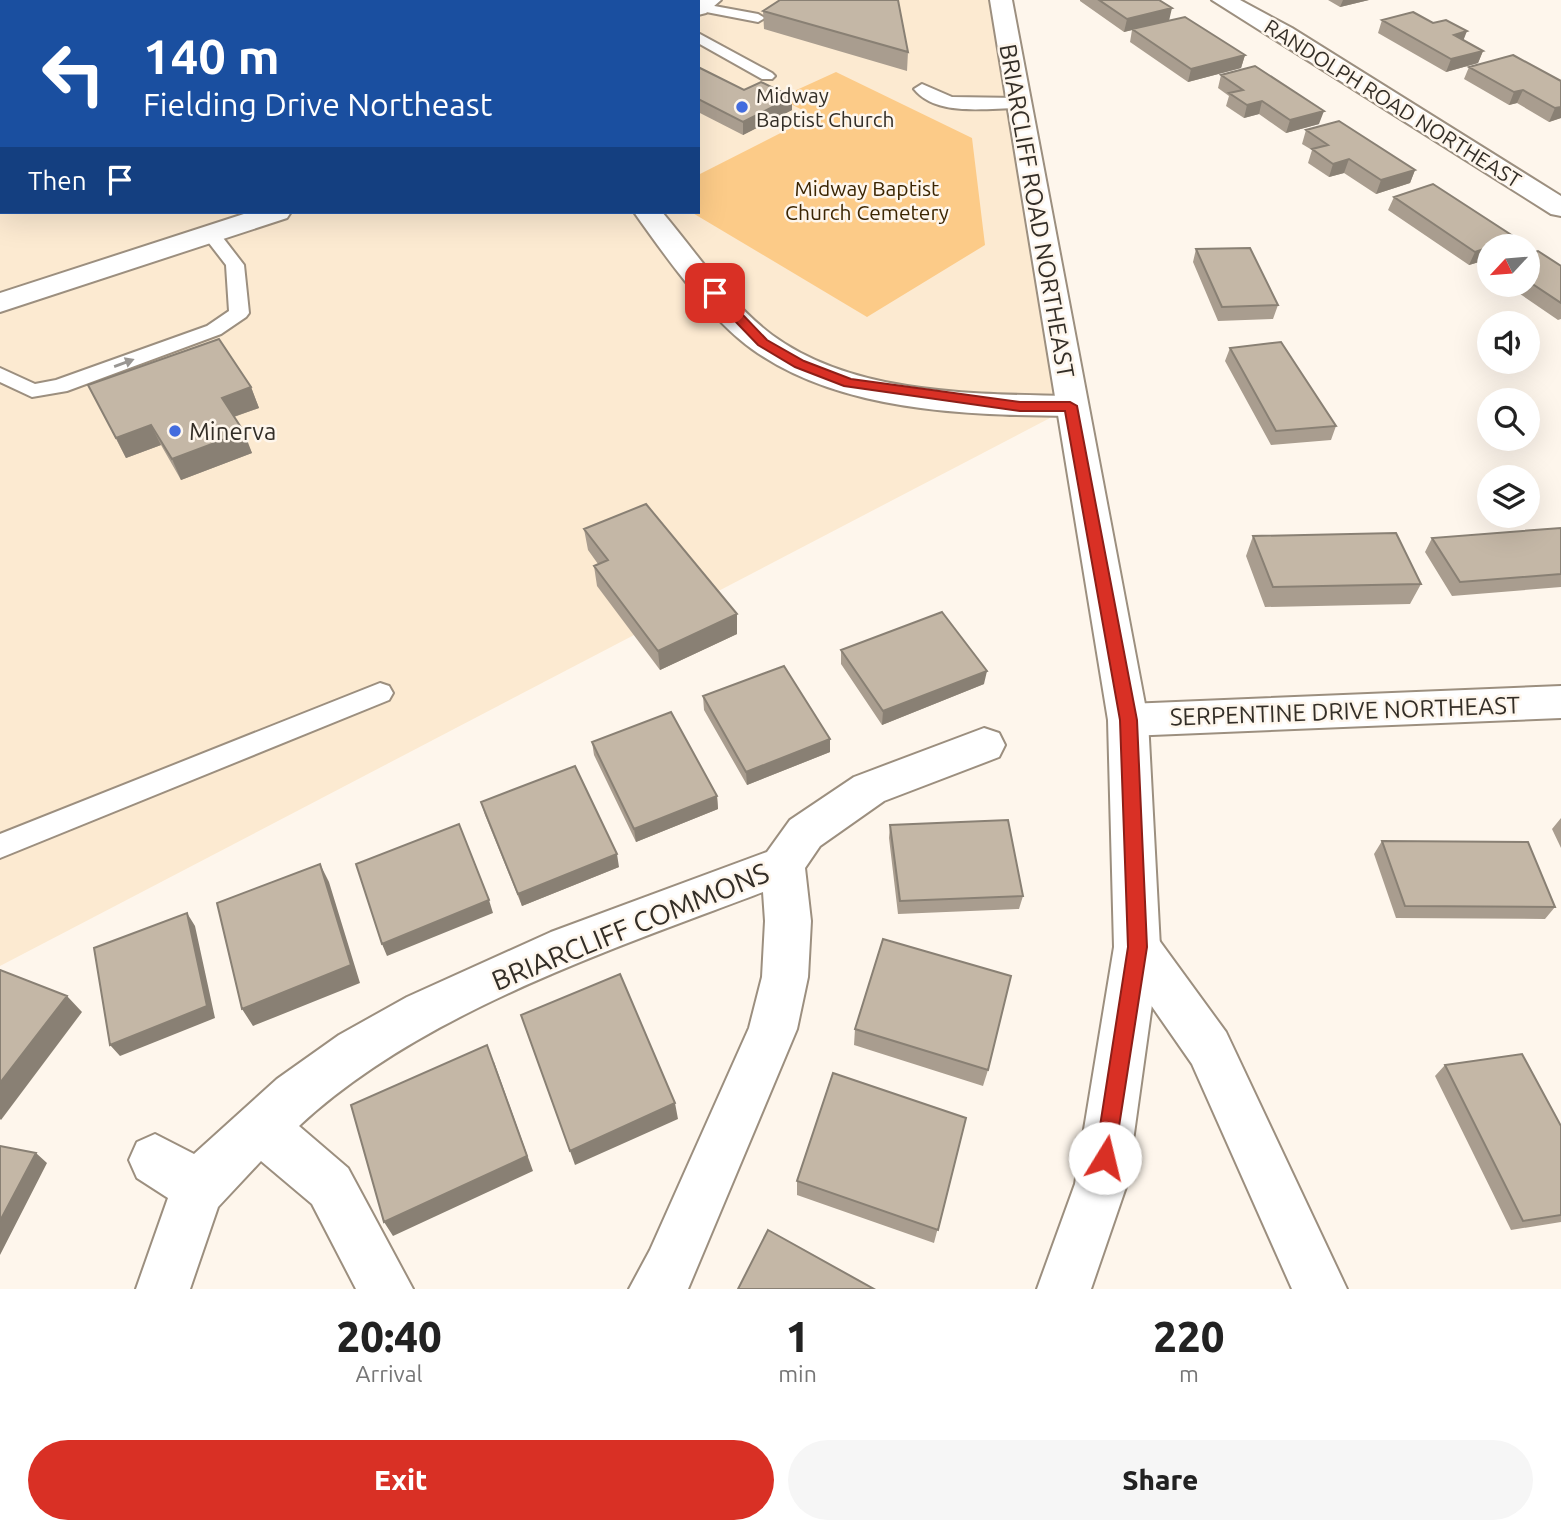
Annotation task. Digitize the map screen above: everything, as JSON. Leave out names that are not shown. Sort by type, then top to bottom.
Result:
[{"type":"street","name":"BRIARCLIFF ROAD NORTHEAST","points":[[1000,0],[1070,406],[1128,720],[1137,947],[1101,1184],[1064,1289]]},
{"type":"street","name":"RANDOLPH ROAD NORTHEAST","points":[[1223,0],[1284,33],[1561,208]]},
{"type":"street","points":[[0,283],[213,223],[265,214]]},
{"type":"street","points":[[650,214],[732,313],[762,342],[799,364],[849,383],[912,394],[1020,407],[1070,406]]},
{"type":"street","points":[[0,303],[213,223]]},
{"type":"street","name":"SERPENTINE DRIVE NORTHEAST","points":[[1128,720],[1561,702]]},
{"type":"street","points":[[783,865],[805,833],[869,789],[984,745]]},
{"type":"street","name":"BRIARCLIFF COMMONS","points":[[163,1289],[200,1188],[259,1126],[338,1066],[394,1031],[518,965],[783,865],[788,922],[785,977],[773,1029],[669,1269],[656,1289]]},
{"type":"street","points":[[1137,947],[1209,1048],[1320,1289]]},
{"type":"street","points":[[259,1126],[330,1186],[386,1289]]},
{"type":"street","points":[[155,1160],[200,1188]]},
{"type":"lane","points":[[703,5],[758,18]]},
{"type":"lane","points":[[700,38],[767,76]]},
{"type":"lane","points":[[922,89],[927,97],[941,102],[1018,103]]},
{"type":"lane","points":[[0,374],[32,391],[61,386],[214,330],[239,313],[234,265],[213,223]]},
{"type":"lane","points":[[0,846],[380,693]]},
{"type":"shaded area","points":[[700,0],[1006,0],[1071,407],[0,966],[0,214],[700,214]]},
{"type":"green space","name":"Midway Baptist Church Cemetery","points":[[836,72],[972,138],[985,245],[867,317],[694,214],[700,214],[700,174],[814,116],[779,98]]},
{"type":"building","points":[[780,0],[898,0],[908,52],[763,11]]},
{"type":"building","points":[[1099,0],[1159,0],[1172,8],[1127,19]]},
{"type":"building","points":[[1413,12],[1433,23],[1446,20],[1467,31],[1454,35],[1483,51],[1451,59],[1382,20]]},
{"type":"building","points":[[1185,17],[1245,55],[1191,69],[1132,29]]},
{"type":"building","points":[[1513,55],[1561,81],[1561,107],[1555,108],[1523,90],[1514,92],[1469,67]]},
{"type":"building","points":[[1255,66],[1324,111],[1290,120],[1262,101],[1247,105],[1229,93],[1243,90],[1221,75]]},
{"type":"building","points":[[700,68],[744,90],[761,82],[792,97],[743,122],[700,100]]},
{"type":"building","points":[[1339,121],[1415,170],[1381,180],[1349,159],[1333,164],[1312,149],[1328,145],[1306,130]]},
{"type":"building","points":[[1433,184],[1510,234],[1477,234],[1475,252],[1394,197]]},
{"type":"building","points":[[1250,248],[1278,305],[1222,307],[1196,249]]},
{"type":"building","points":[[1540,252],[1561,266],[1561,303],[1540,289]]},
{"type":"building","name":"Minerva","points":[[219,339],[251,387],[222,398],[244,432],[172,459],[151,425],[116,438],[88,385]]},
{"type":"building","points":[[1281,342],[1336,426],[1276,431],[1230,348]]},
{"type":"building","points":[[646,504],[737,614],[658,651],[594,566],[608,560],[584,529]]},
{"type":"building","points":[[1561,528],[1561,574],[1460,582],[1432,538]]},
{"type":"building","points":[[1396,533],[1421,584],[1273,587],[1253,536]]},
{"type":"building","points":[[942,612],[987,671],[883,711],[841,650]]},
{"type":"building","points":[[784,666],[830,739],[746,772],[703,696]]},
{"type":"building","points":[[671,712],[717,796],[634,829],[592,742]]},
{"type":"building","points":[[575,766],[617,854],[518,894],[481,802]]},
{"type":"building","points":[[1008,820],[1023,896],[900,901],[890,825]]},
{"type":"building","points":[[459,824],[489,900],[382,944],[356,864]]},
{"type":"building","points":[[1382,841],[1528,842],[1555,907],[1405,906]]},
{"type":"building","points":[[320,864],[351,965],[242,1009],[217,903]]},
{"type":"building","points":[[187,913],[207,1006],[110,1045],[94,948]]},
{"type":"building","points":[[883,939],[1011,976],[988,1070],[855,1029]]},
{"type":"building","points":[[0,970],[67,996],[0,1083]]},
{"type":"building","points":[[620,974],[675,1103],[570,1151],[521,1015]]},
{"type":"building","points":[[487,1045],[527,1156],[384,1222],[351,1105]]},
{"type":"building","points":[[1522,1054],[1561,1126],[1561,1215],[1523,1221],[1445,1065]]},
{"type":"building","points":[[833,1073],[966,1118],[938,1230],[797,1181]]},
{"type":"building","points":[[0,1146],[36,1153],[0,1221]]},
{"type":"building","points":[[768,1230],[874,1289],[738,1289]]},
{"type":"place","name":"Midway Baptist Church","points":[[742,107]]},
{"type":"place","name":"Minerva","points":[[175,431]]},
{"type":"route","points":[[715,293],[762,342],[799,364],[849,383],[912,394],[1020,407],[1070,406],[1128,720],[1137,947],[1105,1158]]}]
